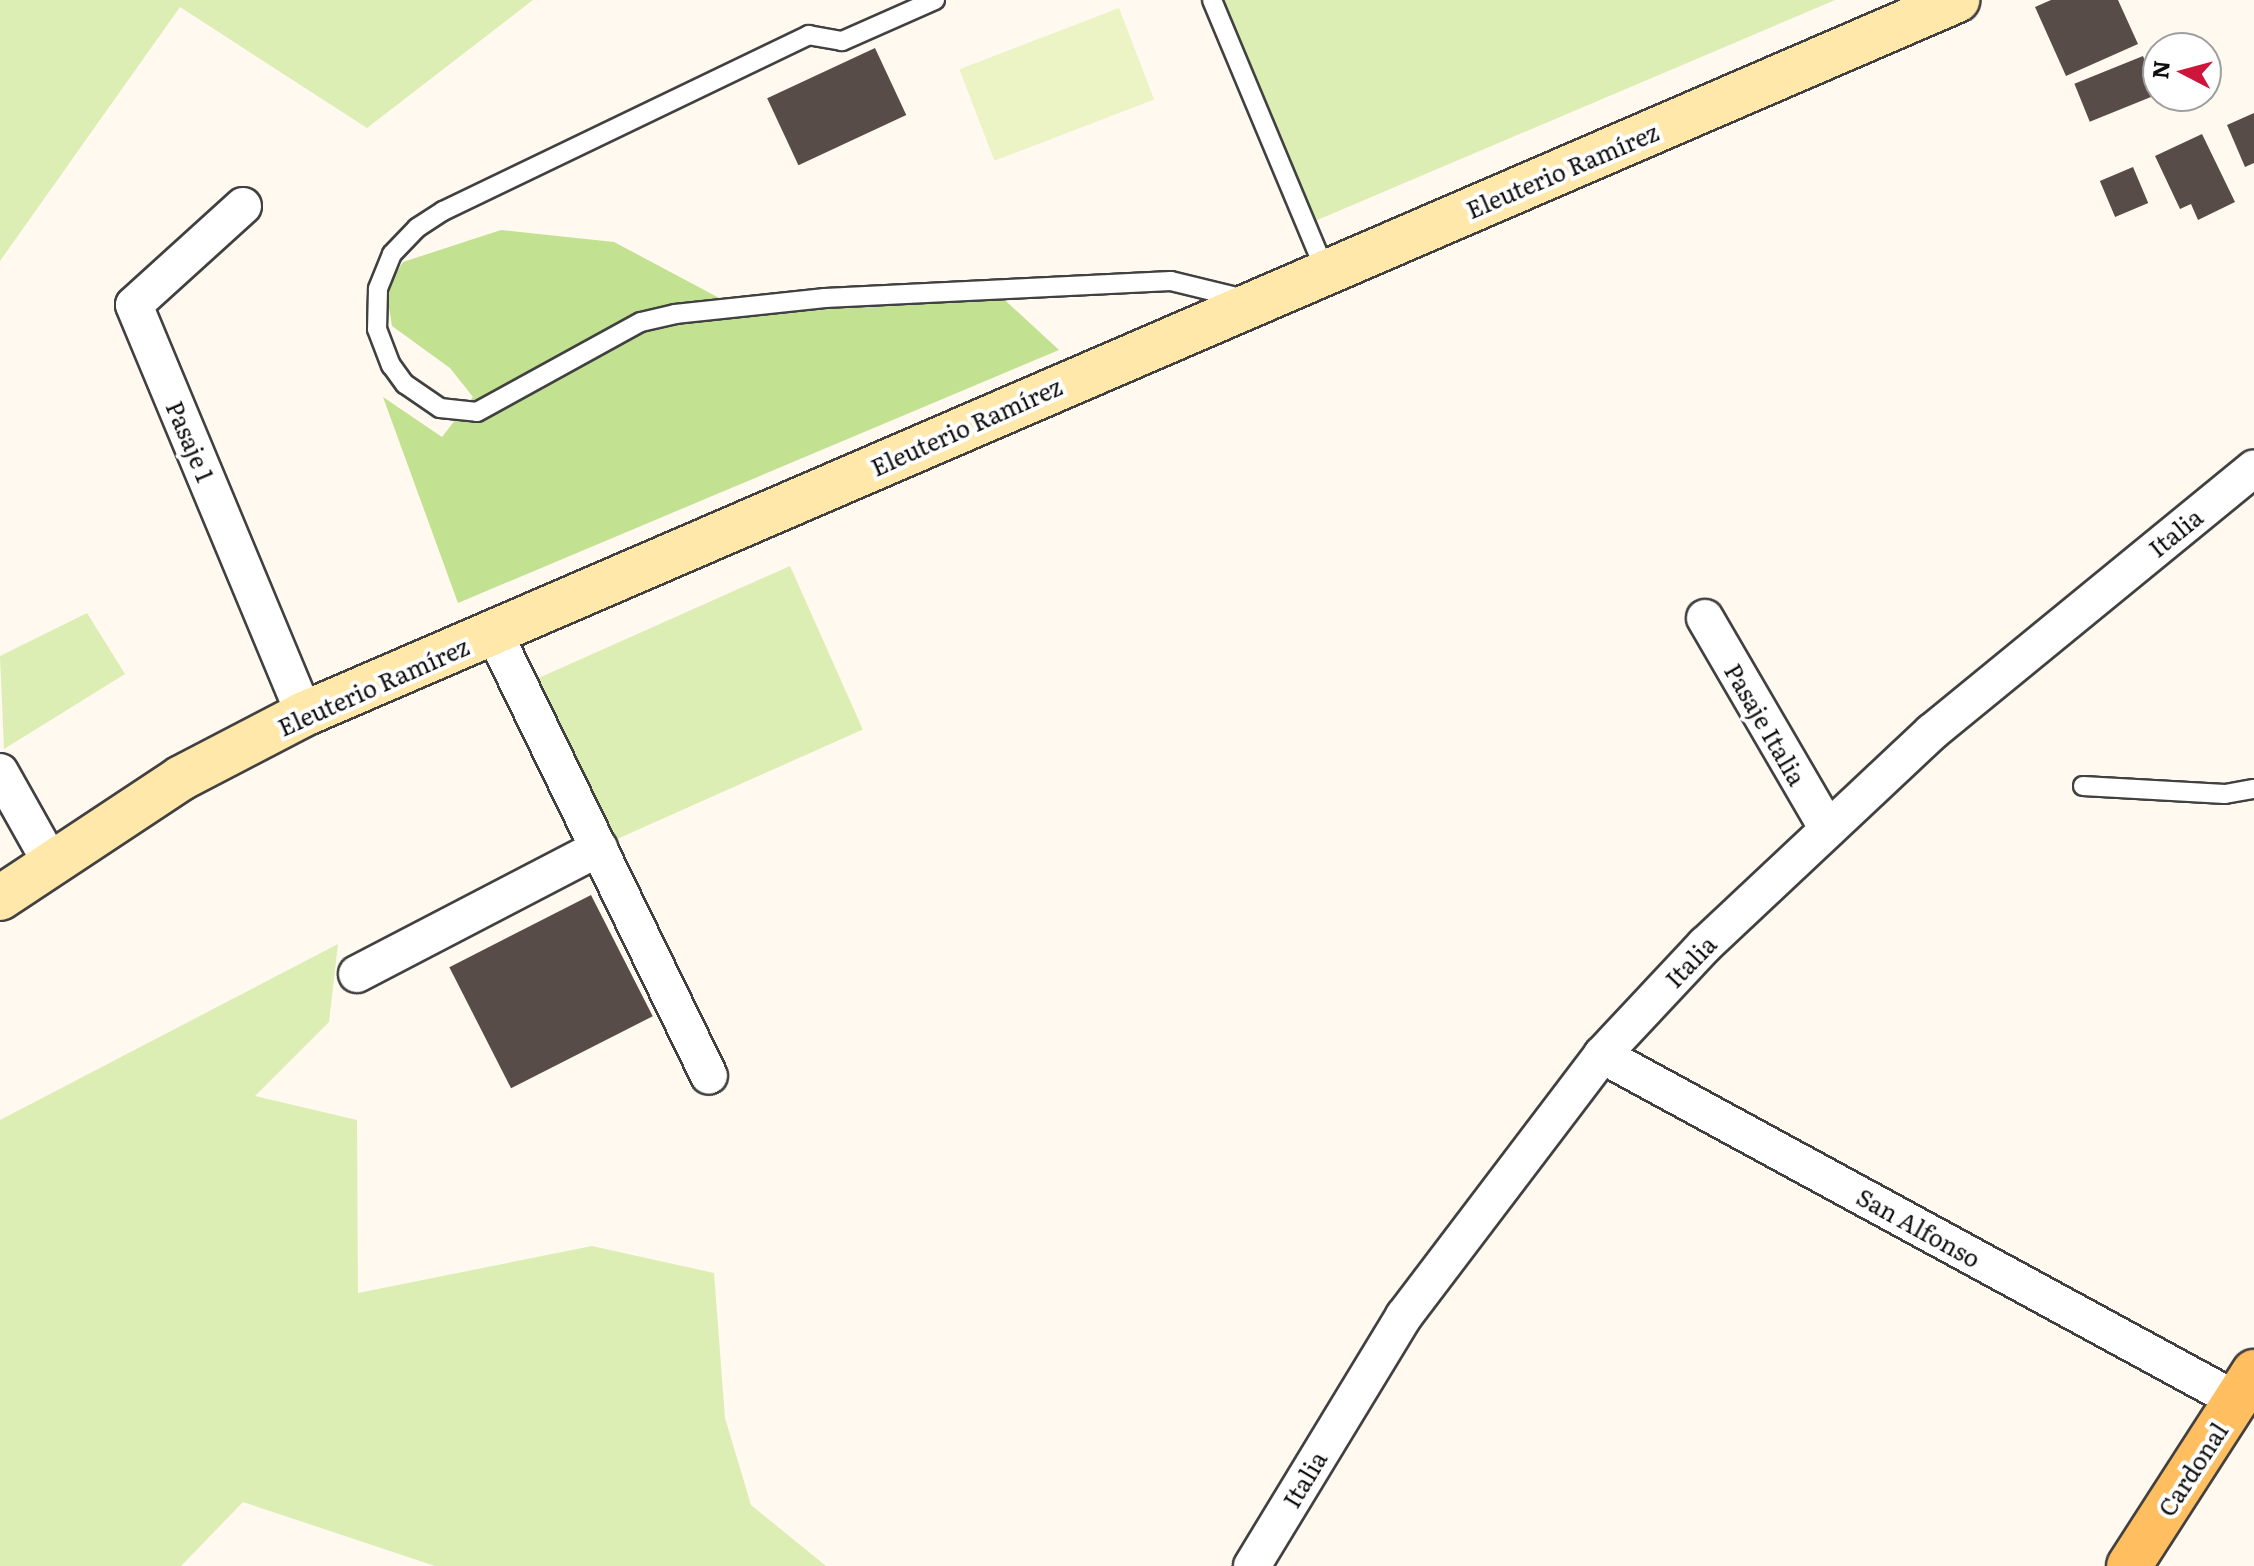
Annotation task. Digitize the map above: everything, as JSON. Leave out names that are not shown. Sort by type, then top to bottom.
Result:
[{"type":"main road","name":"Cardonal","points":[[2129,1566],[2245,1386]]},
{"type":"street","name":"Eleuterio Ramírez","points":[[0,898],[181,778],[304,714],[1253,301],[1957,0]]},
{"type":"street","name":"Pasaje 1","points":[[243,206],[134,305],[304,714]]},
{"type":"street","name":"Italia","points":[[1252,1566],[1404,1316],[1602,1055],[1705,945],[1828,829],[2033,645],[2254,468]]},
{"type":"street","name":"Pasaje Italia","points":[[1705,618],[1828,829]]},
{"type":"street","points":[[494,633],[709,1075]]},
{"type":"street","points":[[0,772],[51,863]]},
{"type":"street","points":[[357,974],[599,848]]},
{"type":"street","name":"San Alfonso","points":[[1602,1055],[2245,1386]]},
{"type":"lane","points":[[935,0],[842,41],[809,35],[443,211],[402,241],[384,269],[375,314],[391,365],[405,384],[440,408],[477,412],[641,322],[675,314],[825,298],[1171,281],[1253,301]]},
{"type":"lane","points":[[1212,0],[1325,270]]},
{"type":"lane","points":[[2083,786],[2225,794],[2254,789]]},
{"type":"green space","points":[[0,0],[533,0],[367,128],[180,7],[0,261]]},
{"type":"green space","points":[[1223,0],[1835,0],[1315,221]]},
{"type":"green space","points":[[1119,8],[1154,99],[994,161],[959,69]]},
{"type":"green space","points":[[501,230],[614,242],[755,317],[852,301],[995,291],[1059,350],[458,603],[383,397],[442,437],[473,397],[450,368],[392,326],[386,289],[403,262]]},
{"type":"green space","points":[[790,566],[863,730],[610,842],[537,679]]},
{"type":"green space","points":[[87,613],[125,674],[4,749],[0,656]]},
{"type":"green space","points":[[338,944],[329,1022],[255,1096],[357,1120],[358,1293],[592,1246],[714,1273],[725,1418],[751,1505],[826,1566],[435,1566],[243,1502],[181,1566],[0,1566],[0,1120]]},
{"type":"building","points":[[2051,0],[2118,0],[2138,44],[2066,76],[2035,7]]},
{"type":"building","points":[[875,48],[906,115],[798,165],[767,98]]},
{"type":"building","points":[[2142,56],[2142,101],[2090,122],[2074,84]]},
{"type":"building","points":[[2254,113],[2254,163],[2245,167],[2227,125]]},
{"type":"building","points":[[2202,134],[2235,202],[2198,220],[2191,204],[2180,209],[2155,156]]},
{"type":"building","points":[[2133,167],[2148,203],[2115,217],[2100,181]]},
{"type":"building","points":[[591,895],[653,1016],[511,1088],[449,967]]}]
